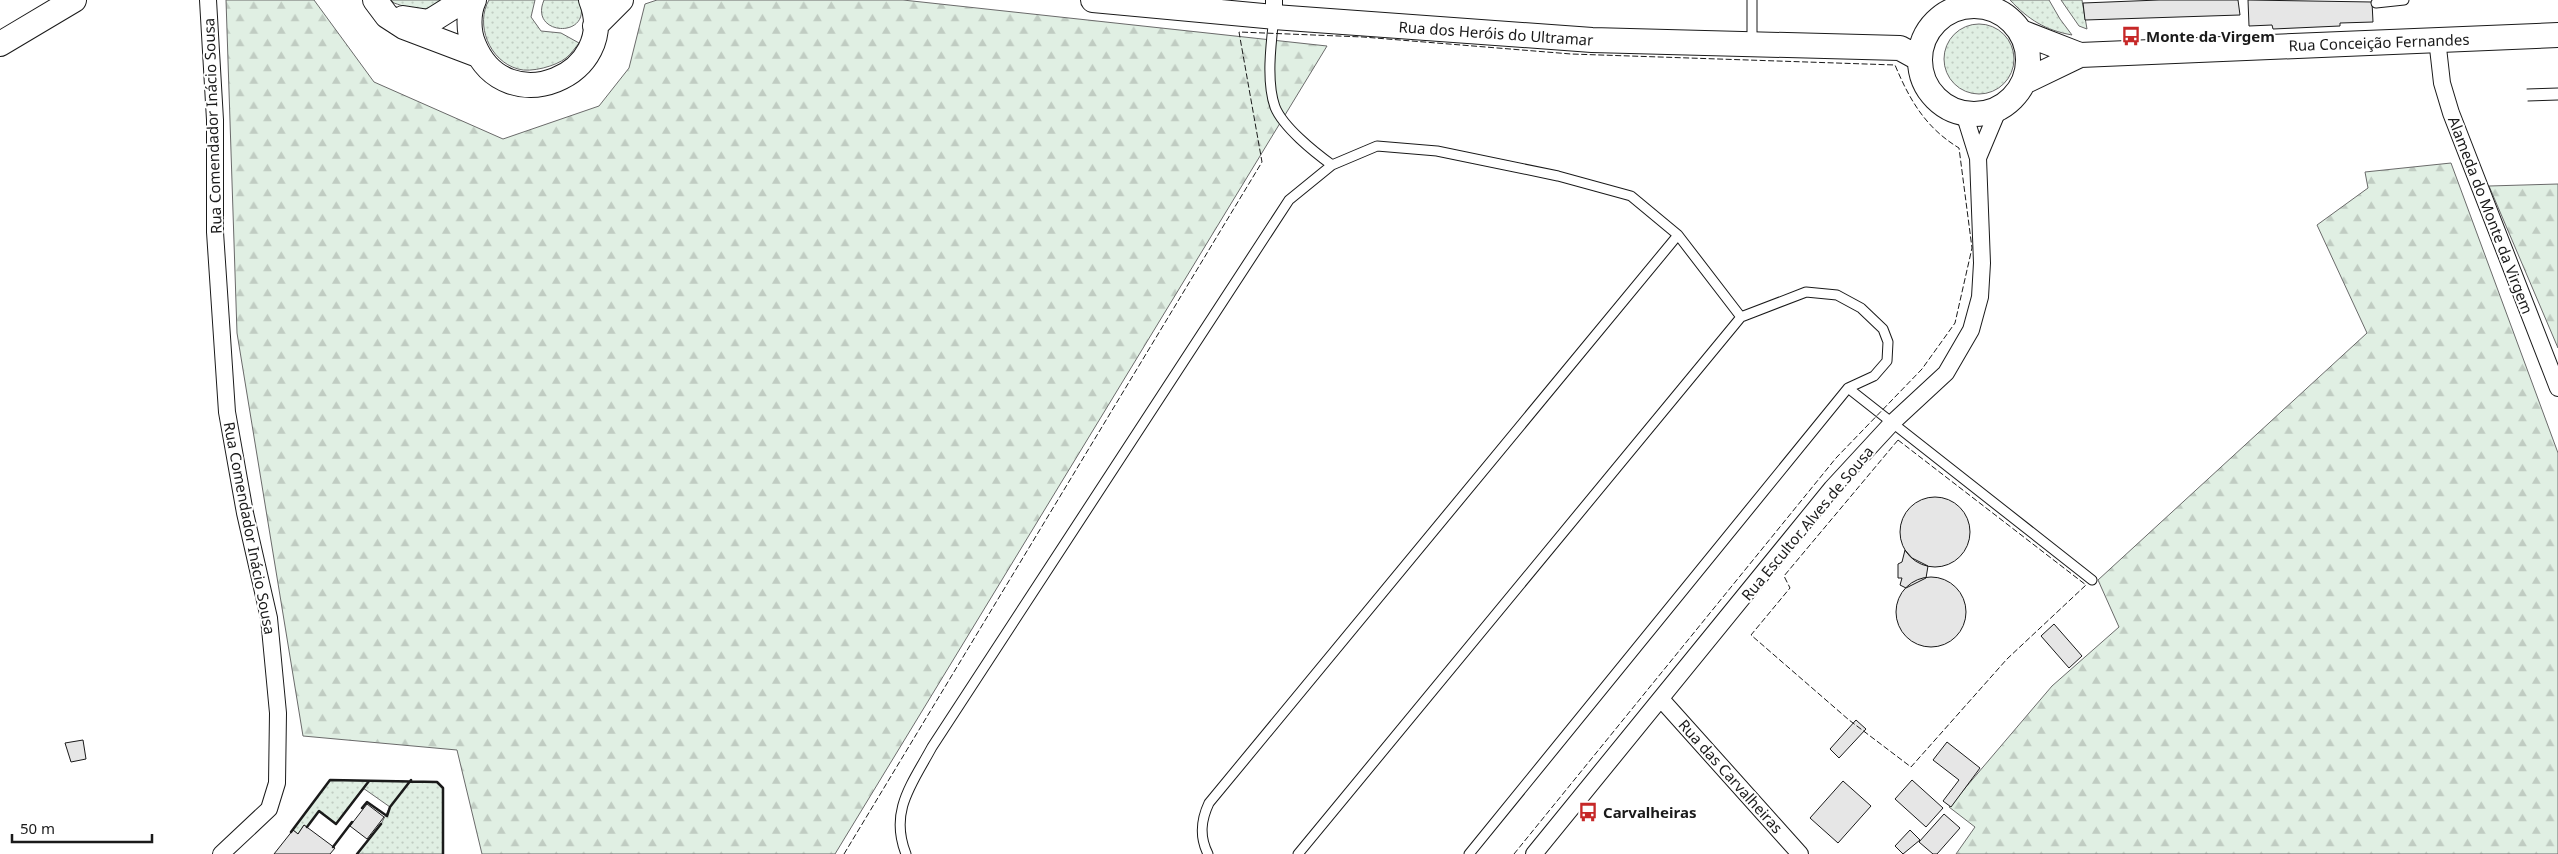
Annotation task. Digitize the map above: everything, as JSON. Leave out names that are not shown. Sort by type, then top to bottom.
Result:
[{"type":"main road","points":[[0,44],[74,0]]},
{"type":"main road","points":[[381,8],[429,22],[464,0]]},
{"type":"main road","points":[[474,0],[469,22],[471,39],[478,55],[491,70],[508,81],[527,86],[547,84],[566,76],[581,63],[591,46],[595,26],[591,0]]},
{"type":"main road","points":[[595,26],[621,0]]},
{"type":"main road","name":"Rua dos Heróis do Ultramar","points":[[1093,0],[1274,9],[1592,40],[1752,44],[1910,53]]},
{"type":"main road","points":[[1965,4],[1989,8],[1997,6],[2021,32],[2027,48],[2028,66],[2024,82],[2014,97],[1999,108],[1982,114],[1964,113],[1949,108],[1936,98],[1926,85],[1910,53],[1921,47],[1926,36],[1942,18],[1965,4]]},
{"type":"main road","points":[[381,8],[404,27],[478,55]]},
{"type":"main road","name":"Rua Conceição Fernandes","points":[[2021,32],[2080,55]]},
{"type":"main road","name":"Rua Conceição Fernandes","points":[[2024,82],[2080,55],[2436,38],[2558,35]]},
{"type":"street","name":"Rua Comendador Inácio Sousa","points":[[208,0],[214,120],[215,232],[227,412],[245,513],[269,618],[278,714],[277,783],[269,810],[221,854]]},
{"type":"street","name":"Alameda do Monte da Virgem","points":[[2436,38],[2442,83],[2451,113],[2558,388]]},
{"type":"street","name":"Rua Escultor Alves de Sousa","points":[[1978,158],[1999,108]]},
{"type":"street","name":"Rua Escultor Alves de Sousa","points":[[1534,854],[1832,488],[1892,423],[1946,372],[1972,330],[1980,297],[1982,263],[1978,158],[1964,113]]},
{"type":"street","name":"Rua das Carvalheiras","points":[[1662,699],[1800,854]]},
{"type":"lane","points":[[1752,0],[1752,44]]},
{"type":"lane","points":[[2376,3],[2404,0]]},
{"type":"lane","points":[[1274,9],[1269,61],[1275,107],[1302,142],[1332,165]]},
{"type":"lane","points":[[906,854],[900,840],[900,805],[932,747],[1289,200],[1332,165],[1377,146],[1437,151],[1558,176],[1631,196],[1678,235],[1741,316]]},
{"type":"lane","points":[[1208,854],[1203,844],[1201,828],[1209,803],[1678,235]]},
{"type":"lane","points":[[1298,854],[1741,316],[1806,292],[1837,295],[1861,308],[1883,329],[1888,342],[1887,361],[1874,376],[1848,388],[1469,854]]},
{"type":"lane","points":[[1848,388],[2092,580]]},
{"type":"green space","points":[[226,0],[314,0],[374,82],[503,139],[599,106],[629,68],[645,4],[657,0],[903,0],[1327,46],[835,854],[482,854],[457,750],[303,736],[237,333]]},
{"type":"green space","points":[[391,0],[441,0],[430,8],[419,9],[394,3]]},
{"type":"green space","points":[[489,0],[535,0],[531,17],[541,31],[561,33],[579,43],[566,58],[550,66],[523,70],[508,65],[492,50],[484,30],[485,10]]},
{"type":"green space","points":[[544,0],[579,0],[581,13],[578,22],[571,27],[552,27],[545,21],[542,12]]},
{"type":"green space","points":[[2010,0],[2049,0],[2072,35],[2038,23]]},
{"type":"green space","points":[[2061,0],[2082,0],[2087,29],[2079,26]]},
{"type":"green space","points":[[1979,24],[1992,27],[2004,34],[2011,46],[2014,59],[2011,72],[2004,84],[1992,91],[1979,94],[1966,91],[1954,84],[1947,72],[1944,59],[1947,46],[1954,34],[1966,27]]},
{"type":"green space","points":[[2451,163],[2558,453],[2558,854],[1956,854],[1975,827],[1949,807],[2052,686],[2119,627],[2098,580],[2367,333],[2317,225],[2368,188],[2365,172]]},
{"type":"green space","points":[[2558,184],[2558,348],[2489,186]]},
{"type":"green space","points":[[330,780],[437,782],[443,788],[443,854],[357,854],[381,824],[390,807],[363,788],[336,824],[319,811],[307,827],[304,825],[298,834],[293,830]]},
{"type":"building","points":[[2159,0],[2238,0],[2240,15],[2085,20],[2083,3]]},
{"type":"building","points":[[2248,0],[2372,2],[2373,22],[2340,23],[2340,26],[2273,29],[2272,25],[2249,26]]},
{"type":"building","points":[[1935,497],[1948,500],[1960,507],[1967,519],[1970,532],[1967,545],[1960,557],[1948,564],[1935,567],[1922,564],[1910,557],[1903,545],[1900,532],[1903,519],[1910,507],[1922,500]]},
{"type":"building","points":[[1905,550],[1912,558],[1928,566],[1926,578],[1906,588],[1900,585],[1902,578],[1898,578],[1898,564],[1902,562]]},
{"type":"building","points":[[1931,577],[1944,580],[1956,587],[1963,599],[1966,612],[1963,625],[1956,637],[1944,644],[1931,647],[1918,644],[1906,637],[1899,625],[1896,612],[1899,599],[1906,587],[1918,580]]},
{"type":"building","points":[[2054,624],[2082,656],[2069,668],[2041,636]]},
{"type":"building","points":[[1856,720],[1866,729],[1839,758],[1830,749]]},
{"type":"building","points":[[83,740],[86,759],[71,762],[65,743]]},
{"type":"building","points":[[1947,742],[1980,768],[1951,807],[1943,801],[1959,780],[1933,760]]},
{"type":"building","points":[[1912,780],[1943,808],[1926,827],[1895,799]]},
{"type":"building","points":[[1843,781],[1871,806],[1838,843],[1810,818]]},
{"type":"building","points":[[367,804],[384,817],[367,839],[350,826]]},
{"type":"building","points":[[1944,814],[1960,828],[1937,854],[1933,854],[1919,842]]},
{"type":"building","points":[[304,825],[335,848],[330,854],[274,854],[293,830],[298,834]]},
{"type":"building","points":[[1910,830],[1920,840],[1903,854],[1895,846]]},
{"type":"tram line","points":[[2527,89],[2558,88]]},
{"type":"tram line","points":[[2528,101],[2558,100]]},
{"type":"fence","points":[[844,854],[1262,162],[1239,32],[1363,37],[1571,54],[1895,65],[1920,112],[1937,132],[1959,148],[1972,248],[1955,323],[1922,369],[1836,458],[1514,854]]},
{"type":"fence","points":[[1898,440],[2086,585],[2007,659],[1911,767],[1849,720],[1751,635],[1790,588],[1784,576],[1898,440]]},
{"type":"wall","points":[[291,832],[330,780],[437,782],[443,788],[443,854]]},
{"type":"wall","points":[[362,808],[367,802],[387,816],[390,807],[411,780]]},
{"type":"wall","points":[[307,827],[319,811],[336,824],[369,781]]},
{"type":"wall","points":[[333,847],[352,822]]},
{"type":"wall","points":[[357,854],[381,824]]},
{"type":"place","name":"Monte da Virgem","points":[[2131,36]]},
{"type":"place","name":"Carvalheiras","points":[[1588,812]]}]
